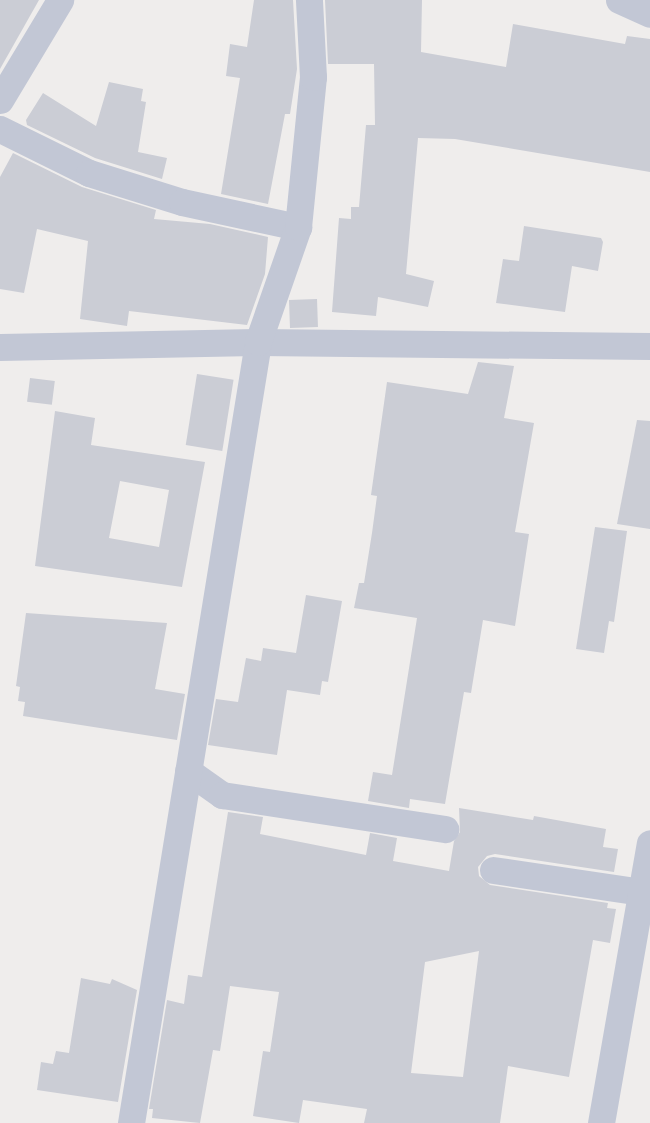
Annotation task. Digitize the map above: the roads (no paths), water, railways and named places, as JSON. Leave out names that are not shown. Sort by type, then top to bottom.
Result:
[{"type":"street","points":[[0,100],[60,0]]},
{"type":"street","points":[[131,1123],[258,342],[298,227],[313,77],[309,0]]},
{"type":"street","points":[[619,0],[650,14]]},
{"type":"street","points":[[0,129],[89,173],[182,202],[298,227]]},
{"type":"street","points":[[0,347],[258,342],[650,346]]},
{"type":"street","points":[[188,771],[222,795],[445,829]]},
{"type":"street","points":[[601,1123],[650,843]]},
{"type":"street","points":[[493,870],[642,892]]}]
